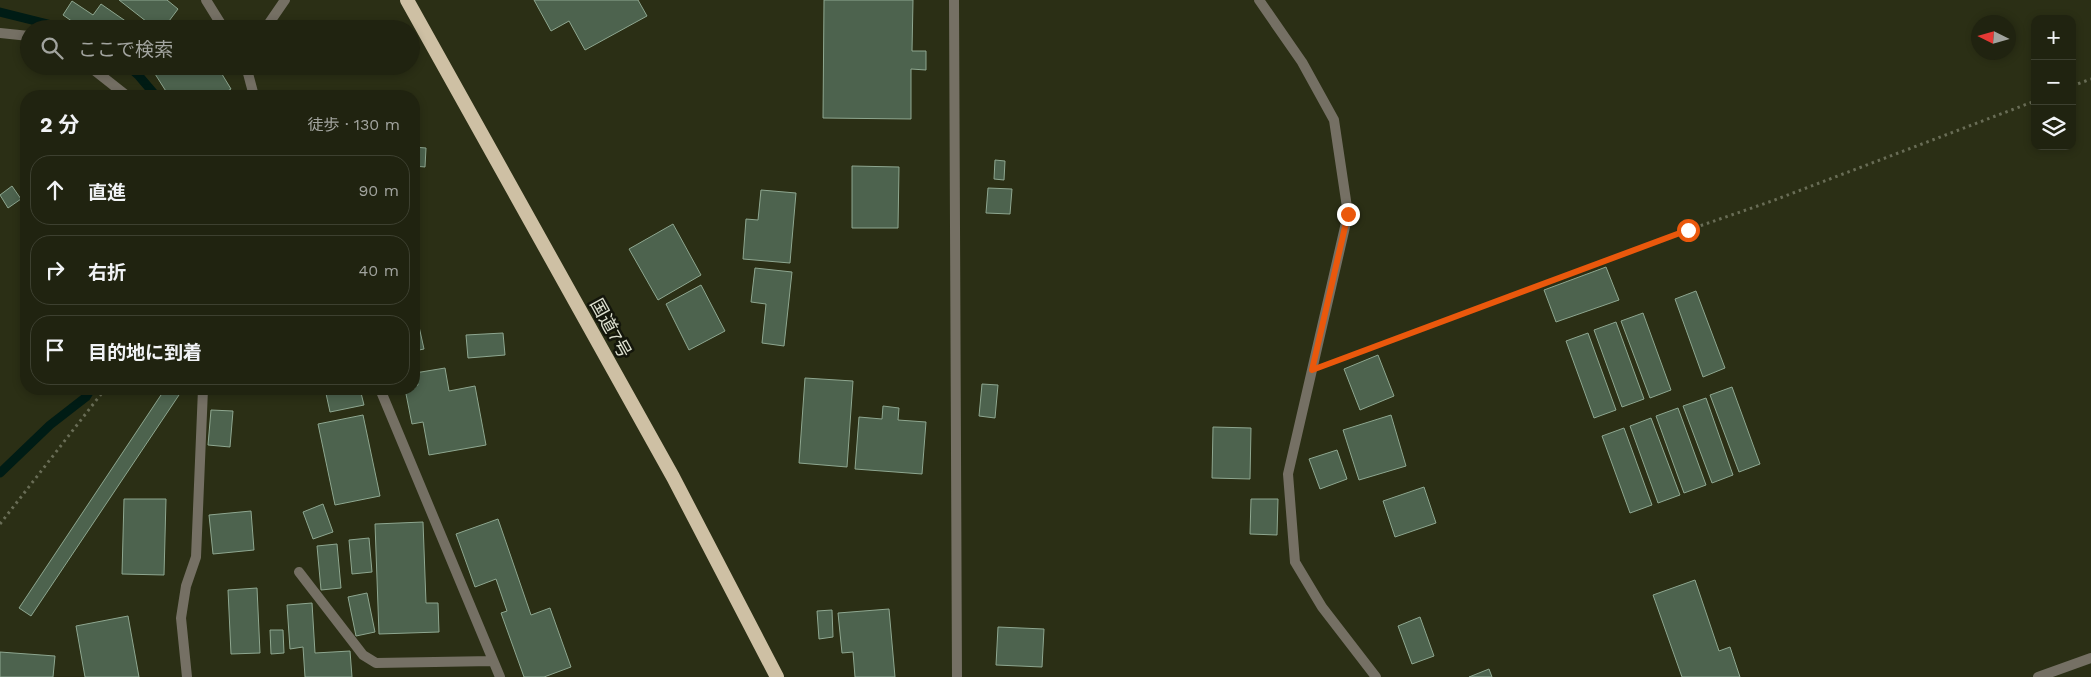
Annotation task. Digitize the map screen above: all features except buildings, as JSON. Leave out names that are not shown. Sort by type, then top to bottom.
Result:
[{"type":"highway","name":"国道7号","points":[[407,0],[418,20]]},
{"type":"highway","name":"国道7号","points":[[420,23],[677,485],[777,677]]},
{"type":"street","points":[[206,0],[218,20]]},
{"type":"street","points":[[271,20],[285,0]]},
{"type":"street","points":[[954,0],[957,677]]},
{"type":"street","points":[[1259,0],[1302,62],[1334,120],[1348,214],[1288,474],[1295,562],[1322,607],[1376,677]]},
{"type":"street","points":[[0,33],[20,35]]},
{"type":"street","points":[[100,75],[119,90]]},
{"type":"street","points":[[248,75],[252,90]]},
{"type":"street","points":[[187,677],[181,618],[186,586],[196,557],[203,395]]},
{"type":"street","points":[[382,395],[500,677]]},
{"type":"street","points":[[299,572],[363,655],[376,663],[493,661]]},
{"type":"street","points":[[2038,677],[2091,658]]},
{"type":"path","points":[[2076,85],[2091,79]]},
{"type":"path","points":[[1312,370],[1678,233],[1772,201],[2031,102]]},
{"type":"path","points":[[0,524],[99,395]]},
{"type":"waterway","points":[[0,12],[32,20]]},
{"type":"waterway","points":[[138,75],[151,90]]},
{"type":"waterway","points":[[0,473],[50,425],[87,395]]},
{"type":"route","points":[[1348,214],[1312,370],[1688,230]]}]
